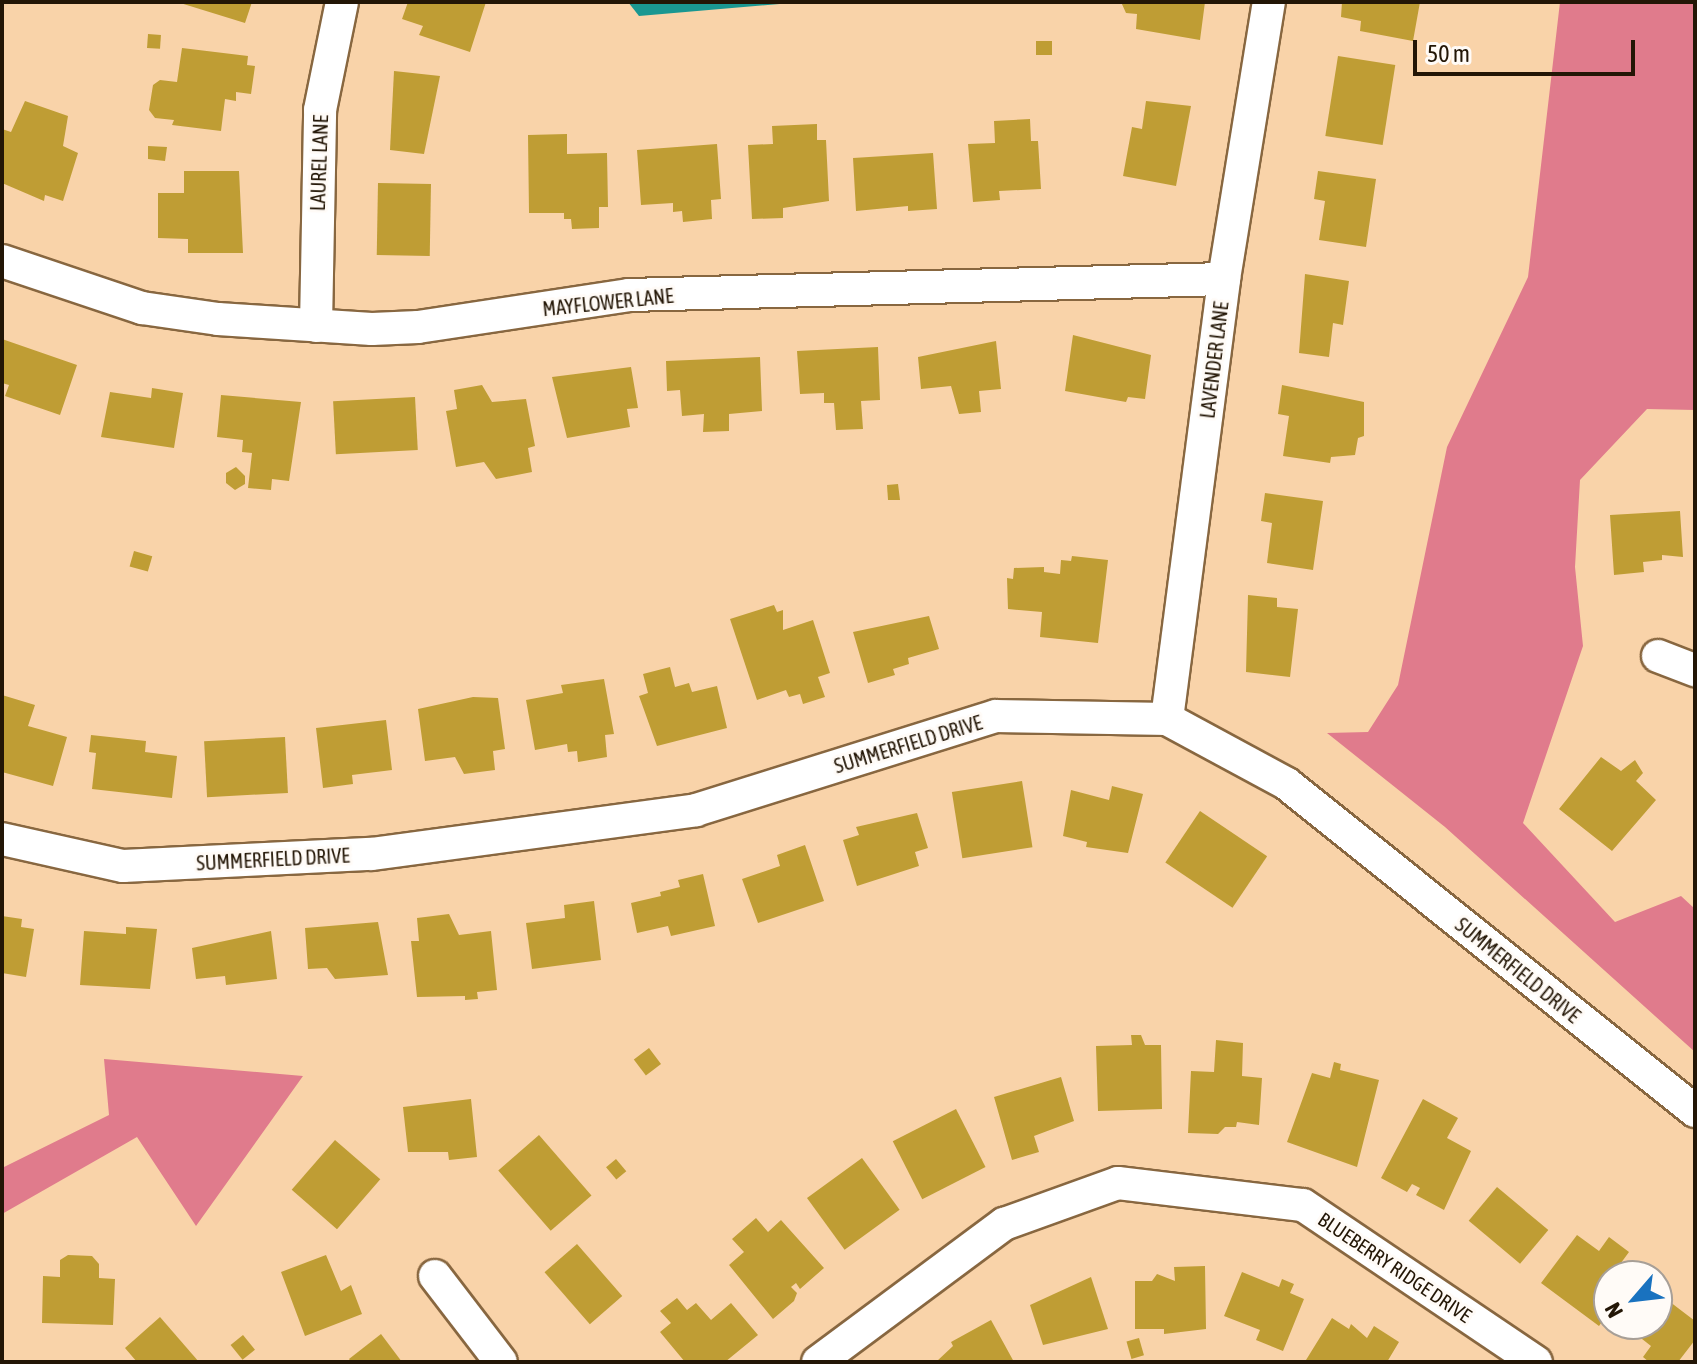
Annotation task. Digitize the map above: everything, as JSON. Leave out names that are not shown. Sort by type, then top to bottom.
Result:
[{"type":"street","name":"LAUREL LANE","points":[[316,326],[320,110],[342,2]]},
{"type":"street","name":"LAVENDER LANE","points":[[1167,719],[1224,279],[1269,2]]},
{"type":"street","name":"MAYFLOWER LANE","points":[[2,261],[142,308],[316,326],[418,327],[629,295],[1224,279]]},
{"type":"street","points":[[1658,656],[1695,670]]},
{"type":"street","name":"SUMMERFIELD DRIVE","points":[[2,839],[123,866],[372,854],[696,810],[996,716],[1167,719],[1287,784],[1695,1111]]},
{"type":"street","name":"BLUEBERRY RIDGE DRIVE","points":[[818,1362],[1004,1224],[1118,1183],[1303,1205],[1536,1362]]},
{"type":"street","points":[[435,1276],[501,1362]]},
{"type":"shaded area","points":[[1560,2],[1695,2],[1695,410],[1647,409],[1580,480],[1575,567],[1583,646],[1523,823],[1615,922],[1681,896],[1695,909],[1695,1052],[1445,827],[1327,733],[1368,732],[1398,685],[1447,447],[1528,277]]},
{"type":"shaded area","points":[[104,1059],[303,1076],[196,1226],[137,1137],[2,1214],[2,1168],[109,1115]]},
{"type":"water","points":[[628,2],[803,2],[639,16]]},
{"type":"building","points":[[177,2],[252,2],[245,23]]},
{"type":"building","points":[[408,2],[486,2],[470,52],[419,35],[423,26],[402,19]]},
{"type":"building","points":[[1121,2],[1205,2],[1200,40],[1136,29],[1137,14],[1126,13]]},
{"type":"building","points":[[1342,2],[1420,2],[1413,41],[1360,31],[1361,21],[1341,17]]},
{"type":"building","points":[[148,34],[161,35],[160,49],[147,48]]},
{"type":"building","points":[[1036,41],[1052,41],[1052,55],[1036,55]]},
{"type":"building","points":[[182,48],[248,56],[247,65],[255,66],[251,94],[236,92],[236,101],[225,99],[221,131],[172,125],[174,120],[155,118],[149,110],[153,85],[160,80],[177,82]]},
{"type":"building","points":[[1338,56],[1395,65],[1383,145],[1325,136]]},
{"type":"building","points":[[394,71],[440,76],[424,154],[390,150]]},
{"type":"building","points":[[25,101],[68,116],[63,146],[78,153],[63,201],[45,195],[44,201],[2,183],[2,129],[11,132]]},
{"type":"building","points":[[1146,101],[1191,106],[1176,186],[1123,176],[1132,127],[1142,129]]},
{"type":"building","points":[[1030,119],[1031,141],[1038,141],[1041,189],[999,191],[1000,200],[973,202],[968,144],[995,143],[994,121]]},
{"type":"building","points":[[817,124],[817,140],[826,140],[829,201],[783,208],[783,218],[752,219],[748,145],[773,144],[772,126]]},
{"type":"building","points":[[567,134],[567,154],[607,153],[608,207],[599,207],[599,228],[572,229],[571,219],[564,219],[564,213],[529,213],[528,135]]},
{"type":"building","points":[[717,144],[721,199],[711,200],[712,219],[683,222],[682,211],[673,212],[673,203],[641,205],[637,150]]},
{"type":"building","points":[[148,146],[167,147],[165,161],[148,159]]},
{"type":"building","points":[[933,153],[937,209],[908,211],[908,206],[856,211],[853,158]]},
{"type":"building","points":[[184,171],[239,171],[243,253],[188,253],[188,239],[158,238],[158,193],[184,193]]},
{"type":"building","points":[[1318,171],[1376,179],[1366,247],[1319,240],[1325,201],[1314,199]]},
{"type":"building","points":[[378,183],[431,184],[430,256],[377,255]]},
{"type":"building","points":[[1305,274],[1349,281],[1343,325],[1333,323],[1329,357],[1299,353]]},
{"type":"building","points":[[1073,335],[1151,355],[1145,399],[1128,397],[1126,402],[1065,391]]},
{"type":"building","points":[[2,339],[77,365],[60,415],[5,396],[9,385],[2,383]]},
{"type":"building","points":[[996,341],[1001,389],[979,391],[981,412],[959,414],[951,386],[921,389],[918,357]]},
{"type":"building","points":[[878,347],[880,400],[861,401],[863,429],[836,430],[834,403],[824,403],[824,393],[800,394],[797,351]]},
{"type":"building","points":[[760,357],[762,411],[729,414],[729,431],[703,432],[704,414],[682,416],[680,390],[667,391],[666,361]]},
{"type":"building","points":[[631,367],[638,408],[627,409],[630,427],[567,438],[552,377]]},
{"type":"building","points":[[482,385],[492,402],[526,399],[535,446],[528,448],[532,472],[496,479],[484,462],[456,467],[446,411],[457,409],[454,390]]},
{"type":"building","points":[[1282,385],[1364,402],[1364,436],[1358,438],[1355,455],[1331,457],[1330,463],[1283,456],[1289,416],[1278,414]]},
{"type":"building","points":[[152,388],[183,393],[174,448],[101,437],[110,392],[151,398]]},
{"type":"building","points":[[221,395],[301,402],[289,481],[272,479],[271,490],[248,488],[252,453],[242,452],[243,440],[217,437]]},
{"type":"building","points":[[415,397],[418,450],[336,454],[333,401]]},
{"type":"building","points":[[236,467],[245,476],[245,484],[235,490],[226,483],[226,473]]},
{"type":"building","points":[[898,484],[900,500],[888,500],[887,485]]},
{"type":"building","points":[[1265,493],[1323,501],[1313,570],[1267,563],[1272,523],[1261,521]]},
{"type":"building","points":[[1680,511],[1683,557],[1662,555],[1662,560],[1643,562],[1644,572],[1614,575],[1610,515]]},
{"type":"building","points":[[134,551],[152,556],[148,572],[130,566]]},
{"type":"building","points":[[1072,556],[1108,560],[1098,643],[1040,637],[1042,612],[1008,609],[1007,578],[1013,579],[1014,568],[1044,567],[1044,572],[1060,574],[1061,560],[1071,561]]},
{"type":"building","points":[[1248,595],[1277,598],[1277,607],[1298,609],[1290,677],[1246,672]]},
{"type":"building","points":[[774,605],[777,612],[783,610],[783,630],[813,620],[830,673],[818,677],[825,697],[803,704],[800,694],[789,697],[786,690],[757,700],[730,619]]},
{"type":"building","points":[[929,616],[939,649],[908,658],[909,664],[893,669],[895,675],[868,683],[853,632]]},
{"type":"building","points":[[670,667],[675,687],[689,683],[692,692],[717,686],[727,728],[657,746],[639,696],[648,693],[643,674]]},
{"type":"building","points":[[604,679],[614,734],[605,735],[607,757],[578,762],[577,751],[568,752],[567,744],[535,750],[526,700],[563,693],[561,685]]},
{"type":"building","points":[[2,695],[35,705],[28,726],[67,737],[53,786],[2,772]]},
{"type":"building","points":[[473,697],[498,698],[505,749],[493,751],[495,770],[464,774],[455,757],[425,761],[418,709]]},
{"type":"building","points":[[386,720],[392,770],[352,775],[353,784],[323,788],[316,728]]},
{"type":"building","points":[[91,735],[146,741],[145,752],[177,756],[172,798],[92,789],[96,753],[89,752]]},
{"type":"building","points":[[285,737],[288,793],[207,797],[204,741]]},
{"type":"building","points":[[1601,757],[1621,771],[1635,760],[1643,773],[1636,781],[1656,800],[1612,851],[1559,809]]},
{"type":"building","points":[[1022,781],[1032,847],[962,858],[952,792]]},
{"type":"building","points":[[1112,786],[1143,794],[1128,853],[1086,847],[1087,842],[1063,836],[1071,790],[1109,800]]},
{"type":"building","points":[[1200,811],[1267,856],[1232,908],[1165,862]]},
{"type":"building","points":[[917,813],[928,848],[915,852],[919,866],[857,886],[843,840],[859,835],[856,827]]},
{"type":"building","points":[[805,845],[824,901],[758,923],[742,879],[780,866],[777,855]]},
{"type":"building","points":[[703,874],[715,926],[671,936],[668,926],[637,933],[631,903],[661,896],[660,892],[680,887],[678,880]]},
{"type":"building","points":[[594,901],[601,960],[532,969],[526,923],[565,918],[564,905]]},
{"type":"building","points":[[449,914],[459,935],[491,931],[497,990],[477,992],[478,999],[465,1000],[465,996],[417,997],[411,941],[419,941],[417,918]]},
{"type":"building","points":[[2,916],[22,919],[21,927],[34,929],[26,977],[2,973]]},
{"type":"building","points":[[378,922],[388,975],[335,979],[327,968],[308,969],[305,928]]},
{"type":"building","points":[[126,927],[157,929],[150,989],[80,985],[84,931],[126,934]]},
{"type":"building","points":[[271,931],[277,979],[226,985],[225,976],[196,979],[192,948]]},
{"type":"building","points":[[1131,1035],[1141,1035],[1145,1045],[1161,1045],[1162,1109],[1098,1111],[1096,1046],[1132,1045]]},
{"type":"building","points":[[1216,1040],[1243,1043],[1242,1076],[1262,1078],[1259,1125],[1237,1122],[1236,1127],[1225,1127],[1218,1134],[1188,1133],[1191,1071],[1214,1072]]},
{"type":"building","points":[[649,1048],[661,1064],[646,1075],[634,1059]]},
{"type":"building","points":[[1334,1062],[1341,1064],[1340,1070],[1379,1080],[1357,1167],[1287,1142],[1312,1073],[1330,1078]]},
{"type":"building","points":[[1061,1077],[1074,1121],[1034,1136],[1039,1152],[1012,1160],[994,1097]]},
{"type":"building","points":[[471,1099],[477,1157],[449,1160],[448,1152],[408,1152],[403,1107]]},
{"type":"building","points":[[1423,1099],[1458,1118],[1447,1138],[1471,1151],[1444,1210],[1416,1195],[1420,1188],[1412,1184],[1407,1192],[1381,1178]]},
{"type":"building","points":[[956,1109],[986,1167],[922,1199],[893,1141]]},
{"type":"building","points":[[539,1135],[591,1195],[551,1231],[498,1170]]},
{"type":"building","points":[[335,1140],[380,1179],[337,1229],[292,1190]]},
{"type":"building","points":[[862,1158],[900,1210],[845,1250],[807,1198]]},
{"type":"building","points":[[616,1159],[626,1171],[616,1180],[606,1167]]},
{"type":"building","points":[[1497,1187],[1548,1230],[1520,1264],[1469,1221]]},
{"type":"building","points":[[756,1218],[768,1232],[781,1220],[824,1268],[800,1289],[796,1283],[791,1287],[797,1293],[794,1301],[773,1319],[729,1265],[744,1252],[732,1239]]},
{"type":"building","points":[[1577,1235],[1599,1251],[1609,1237],[1629,1252],[1623,1260],[1593,1260],[1593,1322],[1541,1283]]},
{"type":"building","points":[[577,1244],[622,1296],[590,1324],[545,1272]]},
{"type":"building","points":[[68,1255],[92,1256],[99,1264],[99,1278],[115,1279],[113,1325],[42,1323],[43,1276],[60,1277],[60,1260]]},
{"type":"building","points":[[326,1255],[341,1291],[351,1285],[362,1314],[305,1336],[281,1272]]},
{"type":"building","points":[[1205,1266],[1206,1329],[1164,1334],[1164,1329],[1135,1329],[1135,1281],[1152,1281],[1157,1274],[1175,1281],[1174,1267]]},
{"type":"building","points":[[1242,1272],[1279,1287],[1282,1279],[1294,1284],[1290,1293],[1304,1299],[1283,1351],[1256,1340],[1260,1330],[1224,1316]]},
{"type":"building","points":[[1091,1277],[1108,1329],[1043,1345],[1030,1305]]},
{"type":"building","points":[[677,1298],[687,1310],[696,1303],[711,1320],[731,1303],[758,1335],[725,1362],[685,1362],[660,1332],[671,1323],[660,1311]]},
{"type":"building","points":[[1673,1304],[1695,1321],[1695,1340],[1678,1362],[1649,1362],[1643,1357],[1651,1346],[1643,1340],[1673,1340]]},
{"type":"building","points":[[160,1317],[199,1362],[137,1362],[125,1348]]},
{"type":"building","points":[[1332,1318],[1349,1329],[1351,1324],[1367,1338],[1374,1326],[1399,1342],[1387,1362],[1306,1360]]},
{"type":"building","points":[[991,1320],[1014,1362],[936,1362],[953,1346],[951,1342]]},
{"type":"building","points":[[381,1334],[402,1362],[351,1362],[349,1359]]},
{"type":"building","points":[[243,1335],[255,1350],[243,1360],[231,1345]]},
{"type":"building","points":[[1139,1338],[1144,1355],[1131,1359],[1127,1342]]}]
